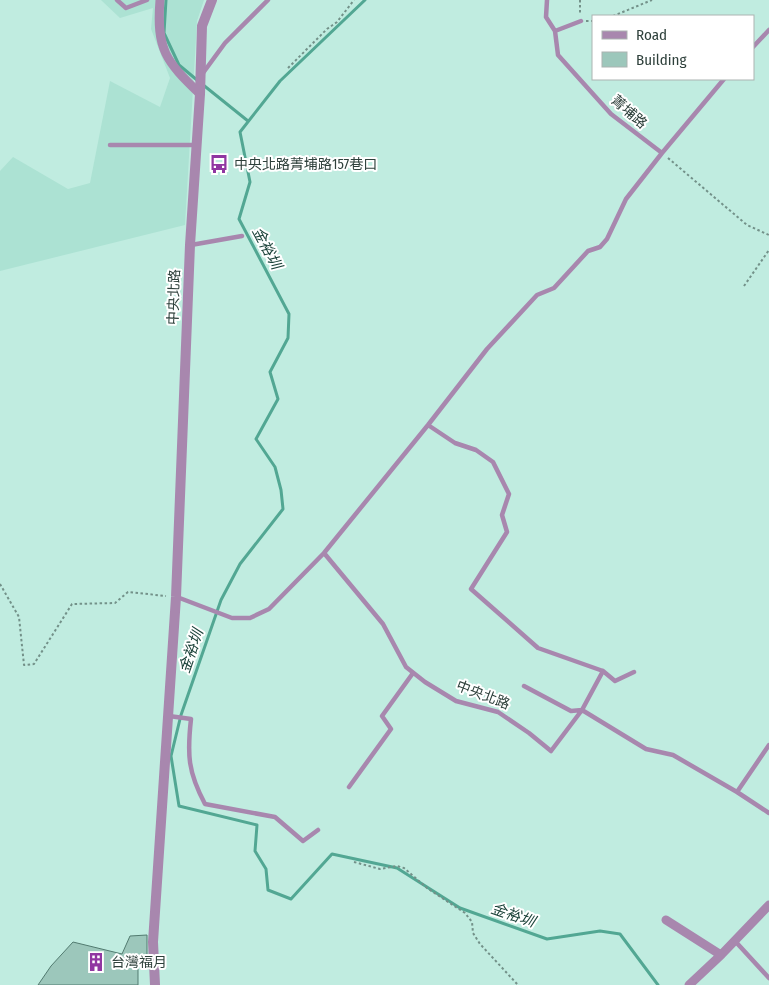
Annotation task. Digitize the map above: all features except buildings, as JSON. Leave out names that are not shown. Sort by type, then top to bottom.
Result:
[{"type":"street","points":[[160,0],[159,35],[166,56],[200,94]]},
{"type":"street","name":"中央北路","points":[[156,985],[153,942],[176,597],[190,245],[201,76],[202,26],[212,0]]},
{"type":"street","points":[[689,985],[769,905]]},
{"type":"street","points":[[666,920],[721,955]]},
{"type":"lane","points":[[117,0],[126,8],[147,0]]},
{"type":"lane","points":[[201,76],[225,42],[268,0]]},
{"type":"lane","name":"菁埔路","points":[[546,0],[546,17],[555,30],[558,55],[611,114],[662,153]]},
{"type":"lane","points":[[555,30],[581,21]]},
{"type":"lane","points":[[754,46],[769,30]]},
{"type":"lane","points":[[176,597],[232,618],[250,618],[269,609],[324,553],[487,349],[536,294],[554,288],[588,251],[600,247],[607,239],[626,199],[723,80]]},
{"type":"lane","points":[[110,145],[197,145]]},
{"type":"lane","points":[[190,245],[242,236]]},
{"type":"lane","points":[[428,425],[455,443],[476,450],[493,462],[509,494],[502,515],[508,532],[471,589],[538,648],[603,671],[615,681],[634,672]]},
{"type":"lane","name":"中央北路","points":[[324,553],[383,624],[406,667],[456,701],[498,712],[530,733],[552,751],[582,710]]},
{"type":"lane","points":[[582,710],[603,671]]},
{"type":"lane","points":[[349,787],[390,729],[382,716],[413,673]]},
{"type":"lane","points":[[524,686],[571,711],[582,710],[646,749],[672,755],[737,792],[769,813]]},
{"type":"lane","points":[[167,716],[191,719],[188,746],[190,768],[196,787],[205,804],[275,817],[303,841],[318,830]]},
{"type":"lane","points":[[737,792],[769,745]]},
{"type":"lane","points":[[735,941],[769,978]]},
{"type":"path","points":[[288,68],[327,29],[337,22],[354,0]]},
{"type":"path","points":[[579,0],[581,21]]},
{"type":"path","points":[[615,15],[652,0]]},
{"type":"path","points":[[662,153],[747,225],[769,235]]},
{"type":"path","points":[[744,286],[769,250]]},
{"type":"path","points":[[0,584],[19,617],[24,665],[34,664],[72,604],[115,603],[128,592],[176,597]]},
{"type":"path","points":[[354,862],[380,869],[397,866],[404,868],[427,888],[465,913],[472,922],[473,933],[480,944],[518,985]]},
{"type":"shaded area","points":[[101,0],[204,0],[197,21],[185,225],[0,271],[0,171],[13,157],[68,189],[90,183],[110,81],[160,107],[170,78],[151,29],[153,8],[120,18]]},
{"type":"waterway","points":[[166,0],[164,33],[179,65],[197,80]]},
{"type":"waterway","name":"金裕圳","points":[[365,0],[280,81],[240,132],[250,182],[239,219],[289,314],[288,338],[270,372],[278,399],[256,439],[275,467],[281,490],[283,509],[240,564],[221,600],[181,715],[171,756],[179,806],[257,825],[255,851],[266,869],[268,890],[291,899],[332,854],[397,868],[460,908],[547,939],[600,931],[620,934],[658,985]]},
{"type":"waterway","points":[[202,84],[248,121]]},
{"type":"place","name":"中央北路菁埔路157巷口","points":[[219,164]]},
{"type":"place","name":"台灣福月","points":[[96,962]]}]
